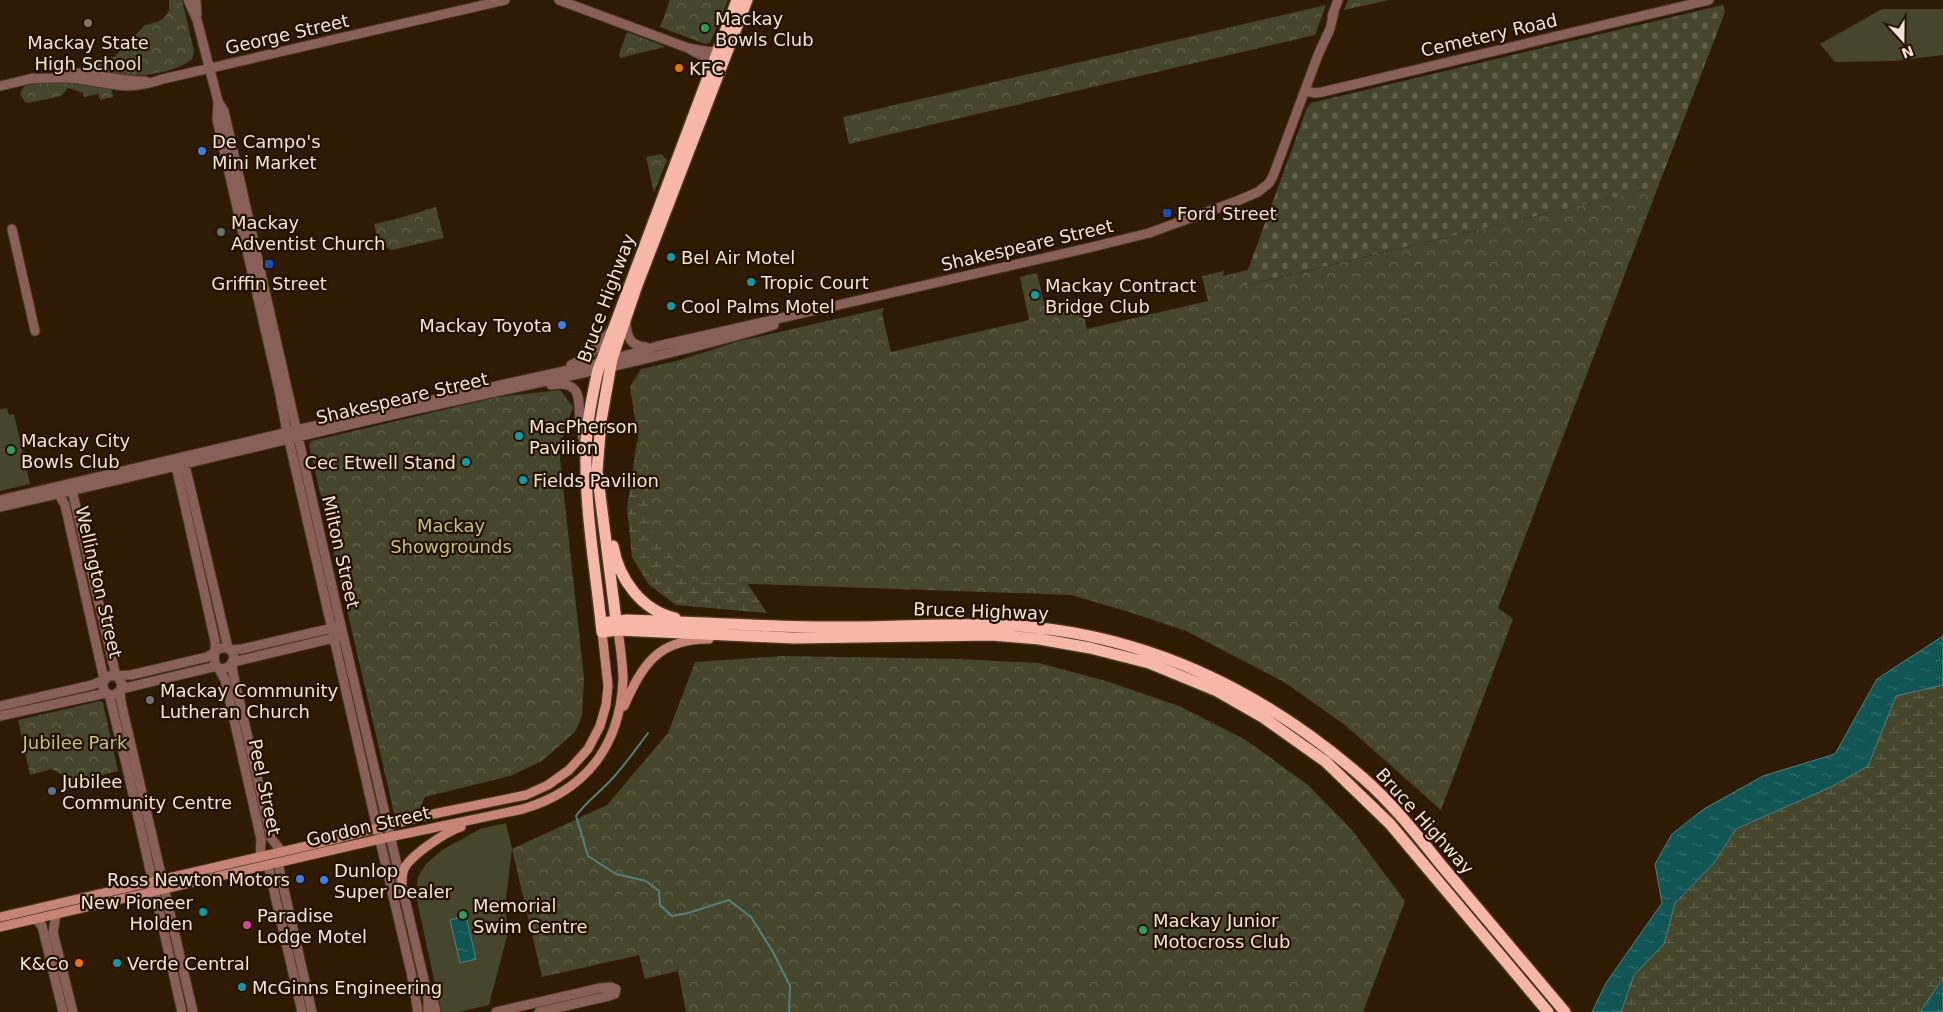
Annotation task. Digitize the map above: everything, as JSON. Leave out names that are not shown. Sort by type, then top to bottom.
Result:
[{"type":"highway","name":"Bruce Highway","points":[[736,0],[718,49],[717,66],[590,408],[586,452],[588,512],[602,627],[693,622],[834,627],[977,624],[1020,626],[1088,636],[1149,652],[1216,678],[1258,700],[1308,733],[1364,779],[1424,843],[1564,1012]]},
{"type":"highway","points":[[717,66],[738,12],[746,0]]},
{"type":"highway","name":"Bruce Highway","points":[[617,626],[597,471],[605,364],[611,330],[686,134],[717,66]]},
{"type":"highway","points":[[600,445],[613,548],[622,576],[631,589],[649,606],[668,616],[693,622]]},
{"type":"highway","name":"Bruce Highway","points":[[617,626],[793,638],[992,635],[1038,639],[1090,648],[1149,663],[1217,691],[1264,718],[1326,762],[1390,824],[1548,1012]]},
{"type":"main road","name":"Gordon Street","points":[[164,884],[278,863],[543,803],[572,786],[594,766],[607,744],[622,700],[623,677],[617,626]]},
{"type":"main road","name":"Gordon Street","points":[[0,927],[56,915],[246,860],[389,825],[526,795],[548,785],[569,770],[588,748],[600,726],[606,705],[608,686],[602,627]]},
{"type":"main road","points":[[616,722],[638,675],[658,653],[670,646],[695,639],[793,638]]},
{"type":"main road","points":[[402,883],[403,873],[409,862],[449,831],[496,815]]},
{"type":"main road","points":[[246,860],[252,862],[268,860],[278,863]]},
{"type":"main road","name":"Gordon Street","points":[[0,917],[154,887]]},
{"type":"street","name":"Milton Street","points":[[188,0],[197,20],[218,101],[224,111],[232,164],[339,637],[377,828],[412,972],[418,1012]]},
{"type":"street","name":"Milton Street","points":[[196,0],[197,20]]},
{"type":"street","name":"George Street","points":[[0,86],[30,79],[87,77],[128,87],[143,86],[163,79],[505,0]]},
{"type":"street","points":[[559,0],[688,48],[710,52],[718,49]]},
{"type":"street","name":"Shakespeare Street","points":[[0,500],[14,500],[58,493],[69,487],[83,488],[181,465],[293,435],[508,391],[605,364],[658,346],[1149,233],[1249,196],[1264,187],[1274,176],[1304,91],[1330,29],[1338,0]]},
{"type":"street","name":"Cemetery Road","points":[[1304,91],[1322,92],[1709,0]]},
{"type":"street","points":[[688,48],[717,66]]},
{"type":"street","points":[[12,228],[35,331]]},
{"type":"street","name":"Shakespeare Street","points":[[28,497],[46,489],[69,487],[557,372],[605,364],[727,338],[808,313]]},
{"type":"street","points":[[625,317],[630,341],[639,346],[658,346]]},
{"type":"street","points":[[557,372],[588,356],[611,330]]},
{"type":"street","points":[[508,391],[556,384],[567,384],[575,389],[580,402],[580,426],[586,452]]},
{"type":"street","points":[[181,465],[215,652],[213,661],[218,667]]},
{"type":"street","points":[[183,478],[229,649],[234,655],[233,663]]},
{"type":"street","name":"Wellington Street","points":[[69,487],[117,676]]},
{"type":"street","name":"Wellington Street","points":[[58,493],[65,505],[104,680]]},
{"type":"street","name":"Shakespeare Street","points":[[0,507],[14,500]]},
{"type":"street","points":[[65,505],[74,503]]},
{"type":"street","points":[[0,695],[4,705],[92,685],[111,675],[117,676],[208,657],[222,648],[242,650],[337,628]]},
{"type":"street","name":"Milton Street","points":[[339,637],[392,837],[428,999],[428,1012]]},
{"type":"street","points":[[0,716],[107,694],[116,694],[132,685],[218,667],[224,669],[233,663],[339,637]]},
{"type":"street","name":"Peel Street","points":[[233,663],[233,673],[272,841],[282,852]]},
{"type":"street","name":"Peel Street","points":[[218,667],[225,680],[252,798],[261,839],[260,857]]},
{"type":"street","points":[[117,676],[122,684],[121,702],[193,1012]]},
{"type":"street","points":[[104,680],[102,686],[107,694],[127,768],[182,1012]]},
{"type":"street","points":[[242,754],[251,752]]},
{"type":"street","points":[[252,798],[262,796]]},
{"type":"street","points":[[278,863],[312,1012]]},
{"type":"street","points":[[268,865],[302,1012]]},
{"type":"street","points":[[56,915],[49,933],[63,1012]]},
{"type":"street","points":[[36,919],[49,933],[73,1012]]},
{"type":"street","points":[[422,970],[430,986],[436,1012]]},
{"type":"street","points":[[496,1012],[600,988],[611,987],[616,989],[615,994],[609,996],[540,1012]]},
{"type":"green space","points":[[169,0],[182,0],[194,51],[192,59],[173,69],[147,75],[121,76],[99,71],[97,63],[100,59],[114,57],[145,25],[164,18],[169,11]]},
{"type":"green space","name":"Mackay Bowls Club","points":[[670,0],[728,0],[710,43],[705,44],[660,27]]},
{"type":"green space","points":[[1348,0],[1389,0],[1344,10]]},
{"type":"green space","points":[[1326,5],[1315,35],[849,144],[843,117]]},
{"type":"green space","points":[[1723,5],[1725,12],[1658,187],[1242,286],[1307,108],[1311,103]]},
{"type":"green space","points":[[1882,9],[1943,9],[1943,55],[1895,61],[1835,62],[1820,44]]},
{"type":"green space","points":[[627,32],[664,47],[620,58],[619,54]]},
{"type":"green space","points":[[44,82],[80,82],[108,88],[111,89],[113,97],[100,100],[98,94],[84,97],[83,93],[68,88],[61,96],[25,102],[20,94],[24,86]]},
{"type":"green space","points":[[661,154],[667,160],[654,193],[646,157]]},
{"type":"green space","points":[[1658,187],[1498,608],[1513,619],[1441,810],[1345,725],[1284,682],[1186,631],[1071,595],[695,582],[653,534],[630,387],[641,369],[677,361],[736,342],[884,308],[882,313],[891,352],[1029,320],[1020,277],[1037,273],[1047,316],[1082,308],[1087,329],[1208,301],[1202,276],[1224,271],[1223,276],[1248,270],[1243,286]]},
{"type":"green space","points":[[436,207],[444,238],[392,250],[379,244],[374,224]]},
{"type":"green space","name":"Mackay Showgrounds","points":[[560,390],[573,407],[559,450],[584,678],[582,716],[575,732],[542,761],[510,776],[425,797],[419,810],[398,815],[394,813],[309,445],[311,441],[498,397]]},
{"type":"green space","name":"Mackay City Bowls Club","points":[[7,408],[9,415],[14,414],[30,484],[0,491],[0,409]]},
{"type":"green space","points":[[637,441],[673,461],[729,556],[767,613],[676,605],[648,584],[632,557],[627,508]]},
{"type":"green space","points":[[784,656],[959,659],[1039,663],[1106,681],[1179,706],[1246,740],[1308,785],[1352,830],[1405,901],[1363,1012],[686,1012],[678,971],[645,979],[639,955],[542,977],[512,849],[607,805],[668,733],[695,662]]},
{"type":"green space","points":[[1943,685],[1943,978],[1920,1012],[1621,1012],[1634,975],[1664,944],[1675,903],[1714,863],[1736,829],[1796,803],[1868,766],[1896,696]]},
{"type":"green space","name":"Jubilee Park","points":[[100,701],[103,703],[118,771],[74,782],[52,769],[30,775],[18,720]]},
{"type":"green space","name":"Memorial Swim Centre","points":[[506,823],[512,849],[505,905],[508,932],[489,1005],[459,1012],[441,1012],[416,896],[418,877],[426,864],[442,850],[480,829]]},
{"type":"water","points":[[1943,636],[1943,685],[1896,696],[1868,766],[1831,787],[1736,829],[1714,863],[1675,903],[1664,944],[1634,975],[1621,1012],[1592,1012],[1606,983],[1662,903],[1655,864],[1672,834],[1704,809],[1763,776],[1835,754],[1877,679]]},
{"type":"water","points":[[466,916],[476,959],[460,963],[450,920]]},
{"type":"water","points":[[1943,978],[1943,1012],[1920,1012]]},
{"type":"waterway","points":[[648,733],[616,774],[576,816],[588,856],[616,874],[646,881],[659,891],[660,905],[672,916],[729,900],[751,917],[773,952],[790,986],[789,1012]]},
{"type":"place","name":"Mackay State High School","points":[[88,23]]},
{"type":"place","name":"Mackay Bowls Club","points":[[705,28]]},
{"type":"place","name":"KFC","points":[[679,68]]},
{"type":"place","name":"De Campo's Mini Market","points":[[202,151]]},
{"type":"place","name":"Ford Street","points":[[1167,213]]},
{"type":"place","name":"Mackay Adventist Church","points":[[221,232]]},
{"type":"place","name":"Bel Air Motel","points":[[671,257]]},
{"type":"place","name":"Griffin Street","points":[[269,264]]},
{"type":"place","name":"Tropic Court","points":[[751,282]]},
{"type":"place","name":"Mackay Contract Bridge Club","points":[[1035,295]]},
{"type":"place","name":"Cool Palms Motel","points":[[671,306]]},
{"type":"place","name":"Mackay Toyota","points":[[562,325]]},
{"type":"place","name":"MacPherson Pavilion","points":[[519,436]]},
{"type":"place","name":"Mackay City Bowls Club","points":[[11,450]]},
{"type":"place","name":"Cec Etwell Stand","points":[[466,462]]},
{"type":"place","name":"Fields Pavilion","points":[[523,480]]},
{"type":"place","name":"Mackay Community Lutheran Church","points":[[150,700]]},
{"type":"place","name":"Jubilee Community Centre","points":[[52,791]]},
{"type":"place","name":"Ross Newton Motors","points":[[300,879]]},
{"type":"place","name":"Dunlop Super Dealer","points":[[324,880]]},
{"type":"place","name":"New Pioneer Holden","points":[[203,912]]},
{"type":"place","name":"Memorial Swim Centre","points":[[463,915]]},
{"type":"place","name":"Paradise Lodge Motel","points":[[247,925]]},
{"type":"place","name":"Mackay Junior Motocross Club","points":[[1143,930]]},
{"type":"place","name":"K&Co","points":[[79,963]]},
{"type":"place","name":"Verde Central","points":[[117,963]]},
{"type":"place","name":"McGinns Engineering","points":[[242,987]]}]
